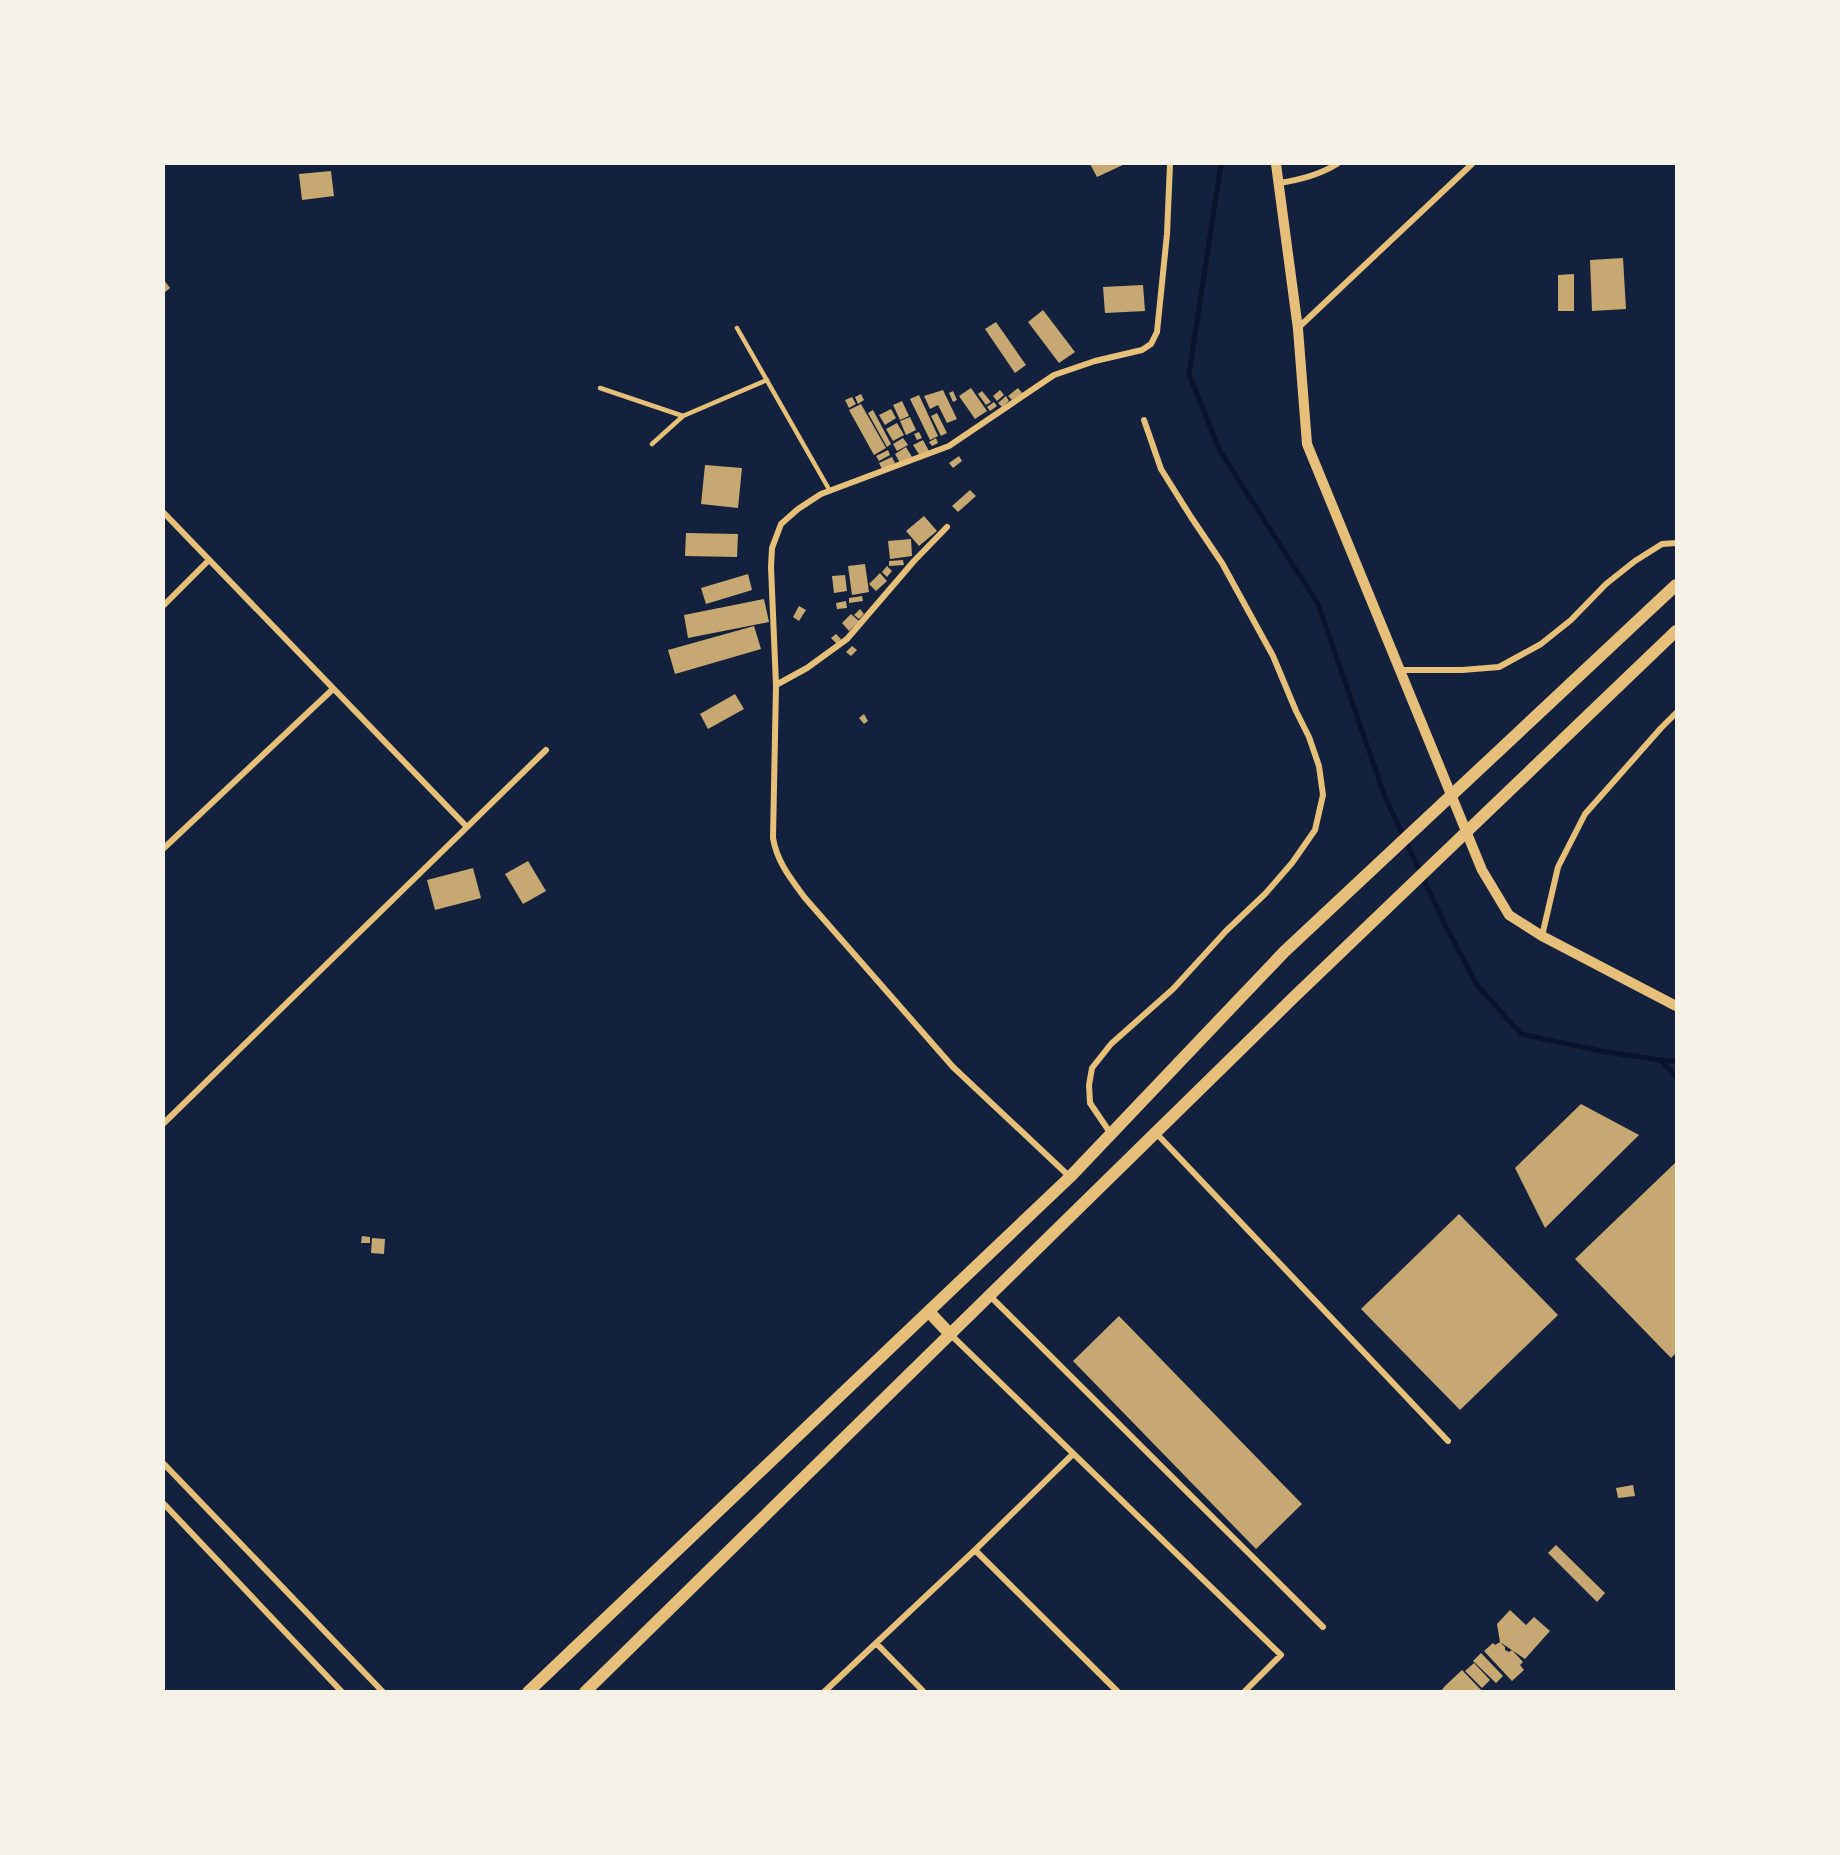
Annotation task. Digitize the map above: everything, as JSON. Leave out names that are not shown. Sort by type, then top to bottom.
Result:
[{"type":"main road","points":[[528,1692],[1070,1177],[1284,952],[1677,585]]},
{"type":"main road","points":[[585,1692],[1293,998],[1677,631]]},
{"type":"main road","points":[[928,1312],[950,1334]]},
{"type":"street","points":[[1070,1177],[953,1067],[813,907],[787,875],[775,850],[773,838],[776,685],[772,548],[782,524],[798,509],[821,494],[949,446],[1054,375],[1095,361],[1142,350],[1151,344],[1157,332],[1167,234],[1170,164]]},
{"type":"street","points":[[1276,164],[1298,329],[1307,444],[1482,870],[1509,915],[1542,936],[1677,1006]]},
{"type":"street","points":[[1279,183],[1299,180],[1323,172],[1337,164]]},
{"type":"street","points":[[1298,329],[1472,164]]},
{"type":"street","points":[[1111,1134],[1090,1103],[1089,1085],[1092,1068],[1111,1044],[1173,989],[1226,932],[1266,894],[1293,863],[1315,830],[1323,795],[1319,766],[1309,736],[1296,711],[1274,656],[1222,563],[1161,469],[1144,420]]},
{"type":"street","points":[[164,513],[466,827]]},
{"type":"street","points":[[776,685],[807,668],[846,639],[947,527]]},
{"type":"street","points":[[1400,670],[1462,670],[1499,667],[1541,644],[1571,620],[1606,584],[1635,561],[1662,544],[1677,543]]},
{"type":"street","points":[[164,604],[209,560]]},
{"type":"street","points":[[164,848],[333,689]]},
{"type":"street","points":[[1542,936],[1558,867],[1586,814],[1661,728],[1677,713]]},
{"type":"street","points":[[164,1123],[546,750]]},
{"type":"street","points":[[1156,1133],[1448,1441]]},
{"type":"street","points":[[990,1295],[1323,1626]]},
{"type":"street","points":[[950,1334],[1281,1655],[1244,1692]]},
{"type":"street","points":[[824,1692],[1073,1455]]},
{"type":"street","points":[[164,1464],[382,1692]]},
{"type":"street","points":[[164,1504],[342,1692]]},
{"type":"street","points":[[975,1550],[1118,1692]]},
{"type":"street","points":[[876,1643],[924,1692]]},
{"type":"lane","points":[[737,328],[830,491]]},
{"type":"lane","points":[[652,444],[683,416],[767,380]]},
{"type":"lane","points":[[600,388],[683,416]]},
{"type":"building","points":[[1090,164],[1125,164],[1097,177]]},
{"type":"building","points":[[331,171],[334,196],[302,200],[299,174]]},
{"type":"building","points":[[1623,258],[1626,309],[1592,311],[1590,260]]},
{"type":"building","points":[[1574,274],[1574,311],[1558,311],[1558,275]]},
{"type":"building","points":[[164,280],[170,288],[164,293]]},
{"type":"building","points":[[1143,285],[1145,311],[1105,313],[1103,287]]},
{"type":"building","points":[[1043,310],[1075,352],[1059,363],[1028,322]]},
{"type":"building","points":[[996,322],[1026,365],[1015,373],[985,329]]},
{"type":"building","points":[[971,388],[987,411],[975,419],[959,396]]},
{"type":"building","points":[[1018,388],[1022,393],[1012,400],[1008,396]]},
{"type":"building","points":[[943,390],[957,419],[947,423],[938,405],[930,409],[924,396]]},
{"type":"building","points":[[1000,390],[1004,395],[997,401],[993,396]]},
{"type":"building","points":[[953,391],[957,400],[953,402],[949,393]]},
{"type":"building","points":[[982,391],[991,402],[986,405],[978,394]]},
{"type":"building","points":[[861,394],[864,400],[858,404],[855,397]]},
{"type":"building","points":[[919,395],[938,436],[930,440],[910,399]]},
{"type":"building","points":[[1006,396],[1009,401],[1002,407],[998,403]]},
{"type":"building","points":[[852,397],[856,404],[849,408],[845,400]]},
{"type":"building","points":[[902,401],[909,416],[900,420],[893,405]]},
{"type":"building","points":[[994,402],[997,406],[990,411],[987,407]]},
{"type":"building","points":[[861,404],[886,448],[874,455],[849,410]]},
{"type":"building","points":[[891,409],[896,418],[885,425],[879,415]]},
{"type":"building","points":[[873,410],[891,444],[887,447],[868,413]]},
{"type":"building","points":[[937,413],[947,433],[941,436],[931,416]]},
{"type":"building","points":[[910,417],[916,430],[906,435],[900,421]]},
{"type":"building","points":[[897,423],[904,435],[893,441],[886,429]]},
{"type":"building","points":[[919,432],[922,438],[917,440],[914,434]]},
{"type":"building","points":[[903,438],[908,445],[897,451],[893,444]]},
{"type":"building","points":[[936,438],[938,443],[932,446],[929,442]]},
{"type":"building","points":[[923,440],[929,451],[920,456],[913,445]]},
{"type":"building","points":[[906,447],[912,457],[900,463],[895,454]]},
{"type":"building","points":[[888,450],[890,455],[879,461],[876,456]]},
{"type":"building","points":[[959,456],[962,461],[953,468],[949,463]]},
{"type":"building","points":[[892,457],[895,463],[882,469],[879,463]]},
{"type":"building","points":[[705,465],[742,468],[738,508],[701,504]]},
{"type":"building","points":[[970,490],[976,496],[958,512],[952,506]]},
{"type":"building","points":[[924,516],[937,531],[919,546],[906,531]]},
{"type":"building","points":[[686,533],[738,534],[737,557],[685,556]]},
{"type":"building","points":[[911,539],[912,556],[890,559],[888,541]]},
{"type":"building","points":[[903,560],[904,565],[889,566],[889,561]]},
{"type":"building","points":[[865,564],[869,592],[852,595],[848,566]]},
{"type":"building","points":[[887,566],[892,571],[887,577],[882,572]]},
{"type":"building","points":[[880,573],[887,581],[876,591],[869,584]]},
{"type":"building","points":[[748,574],[752,590],[706,604],[701,588]]},
{"type":"building","points":[[845,575],[847,591],[834,593],[832,576]]},
{"type":"building","points":[[862,596],[863,601],[849,603],[849,598]]},
{"type":"building","points":[[764,599],[769,622],[688,638],[684,615]]},
{"type":"building","points":[[846,601],[847,608],[837,609],[836,603]]},
{"type":"building","points":[[799,606],[806,610],[799,621],[793,617]]},
{"type":"building","points":[[860,609],[864,614],[859,619],[854,615]]},
{"type":"building","points":[[851,614],[859,621],[849,631],[842,623]]},
{"type":"building","points":[[754,626],[761,649],[675,674],[668,650]]},
{"type":"building","points":[[836,634],[841,639],[837,644],[831,638]]},
{"type":"building","points":[[852,646],[857,650],[851,656],[846,652]]},
{"type":"building","points":[[735,694],[744,709],[708,729],[700,714]]},
{"type":"building","points":[[864,714],[868,721],[864,724],[859,718]]},
{"type":"building","points":[[528,861],[546,891],[523,904],[505,874]]},
{"type":"building","points":[[473,868],[481,898],[435,910],[427,880]]},
{"type":"building","points":[[1581,1104],[1639,1135],[1545,1228],[1515,1168]]},
{"type":"building","points":[[1675,1163],[1676,1353],[1671,1358],[1575,1259]]},
{"type":"building","points":[[1459,1214],[1558,1315],[1460,1410],[1361,1309]]},
{"type":"building","points":[[362,1236],[370,1237],[370,1243],[361,1243]]},
{"type":"building","points":[[372,1238],[385,1239],[384,1254],[371,1253]]},
{"type":"building","points":[[1119,1316],[1302,1504],[1256,1549],[1073,1361]]},
{"type":"building","points":[[1633,1485],[1635,1496],[1618,1498],[1616,1488]]},
{"type":"building","points":[[1556,1545],[1605,1593],[1597,1602],[1548,1553]]},
{"type":"building","points":[[1510,1610],[1526,1625],[1534,1617],[1550,1631],[1525,1659],[1500,1642],[1497,1624]]},
{"type":"building","points":[[1500,1642],[1505,1650],[1509,1652],[1512,1650],[1523,1662],[1520,1665],[1524,1670],[1512,1681],[1484,1651],[1493,1643],[1495,1645]]},
{"type":"building","points":[[1481,1653],[1503,1676],[1496,1683],[1473,1661]]},
{"type":"building","points":[[1474,1663],[1490,1680],[1482,1688],[1465,1671]]},
{"type":"building","points":[[1462,1670],[1483,1692],[1440,1692],[1445,1686]]},
{"type":"waterway","points":[[1221,164],[1189,374],[1220,451],[1318,604],[1385,797],[1446,927],[1477,985],[1521,1034],[1601,1051],[1660,1060],[1676,1077]]},
{"type":"waterway","points":[[1660,1060],[1676,1061]]}]
